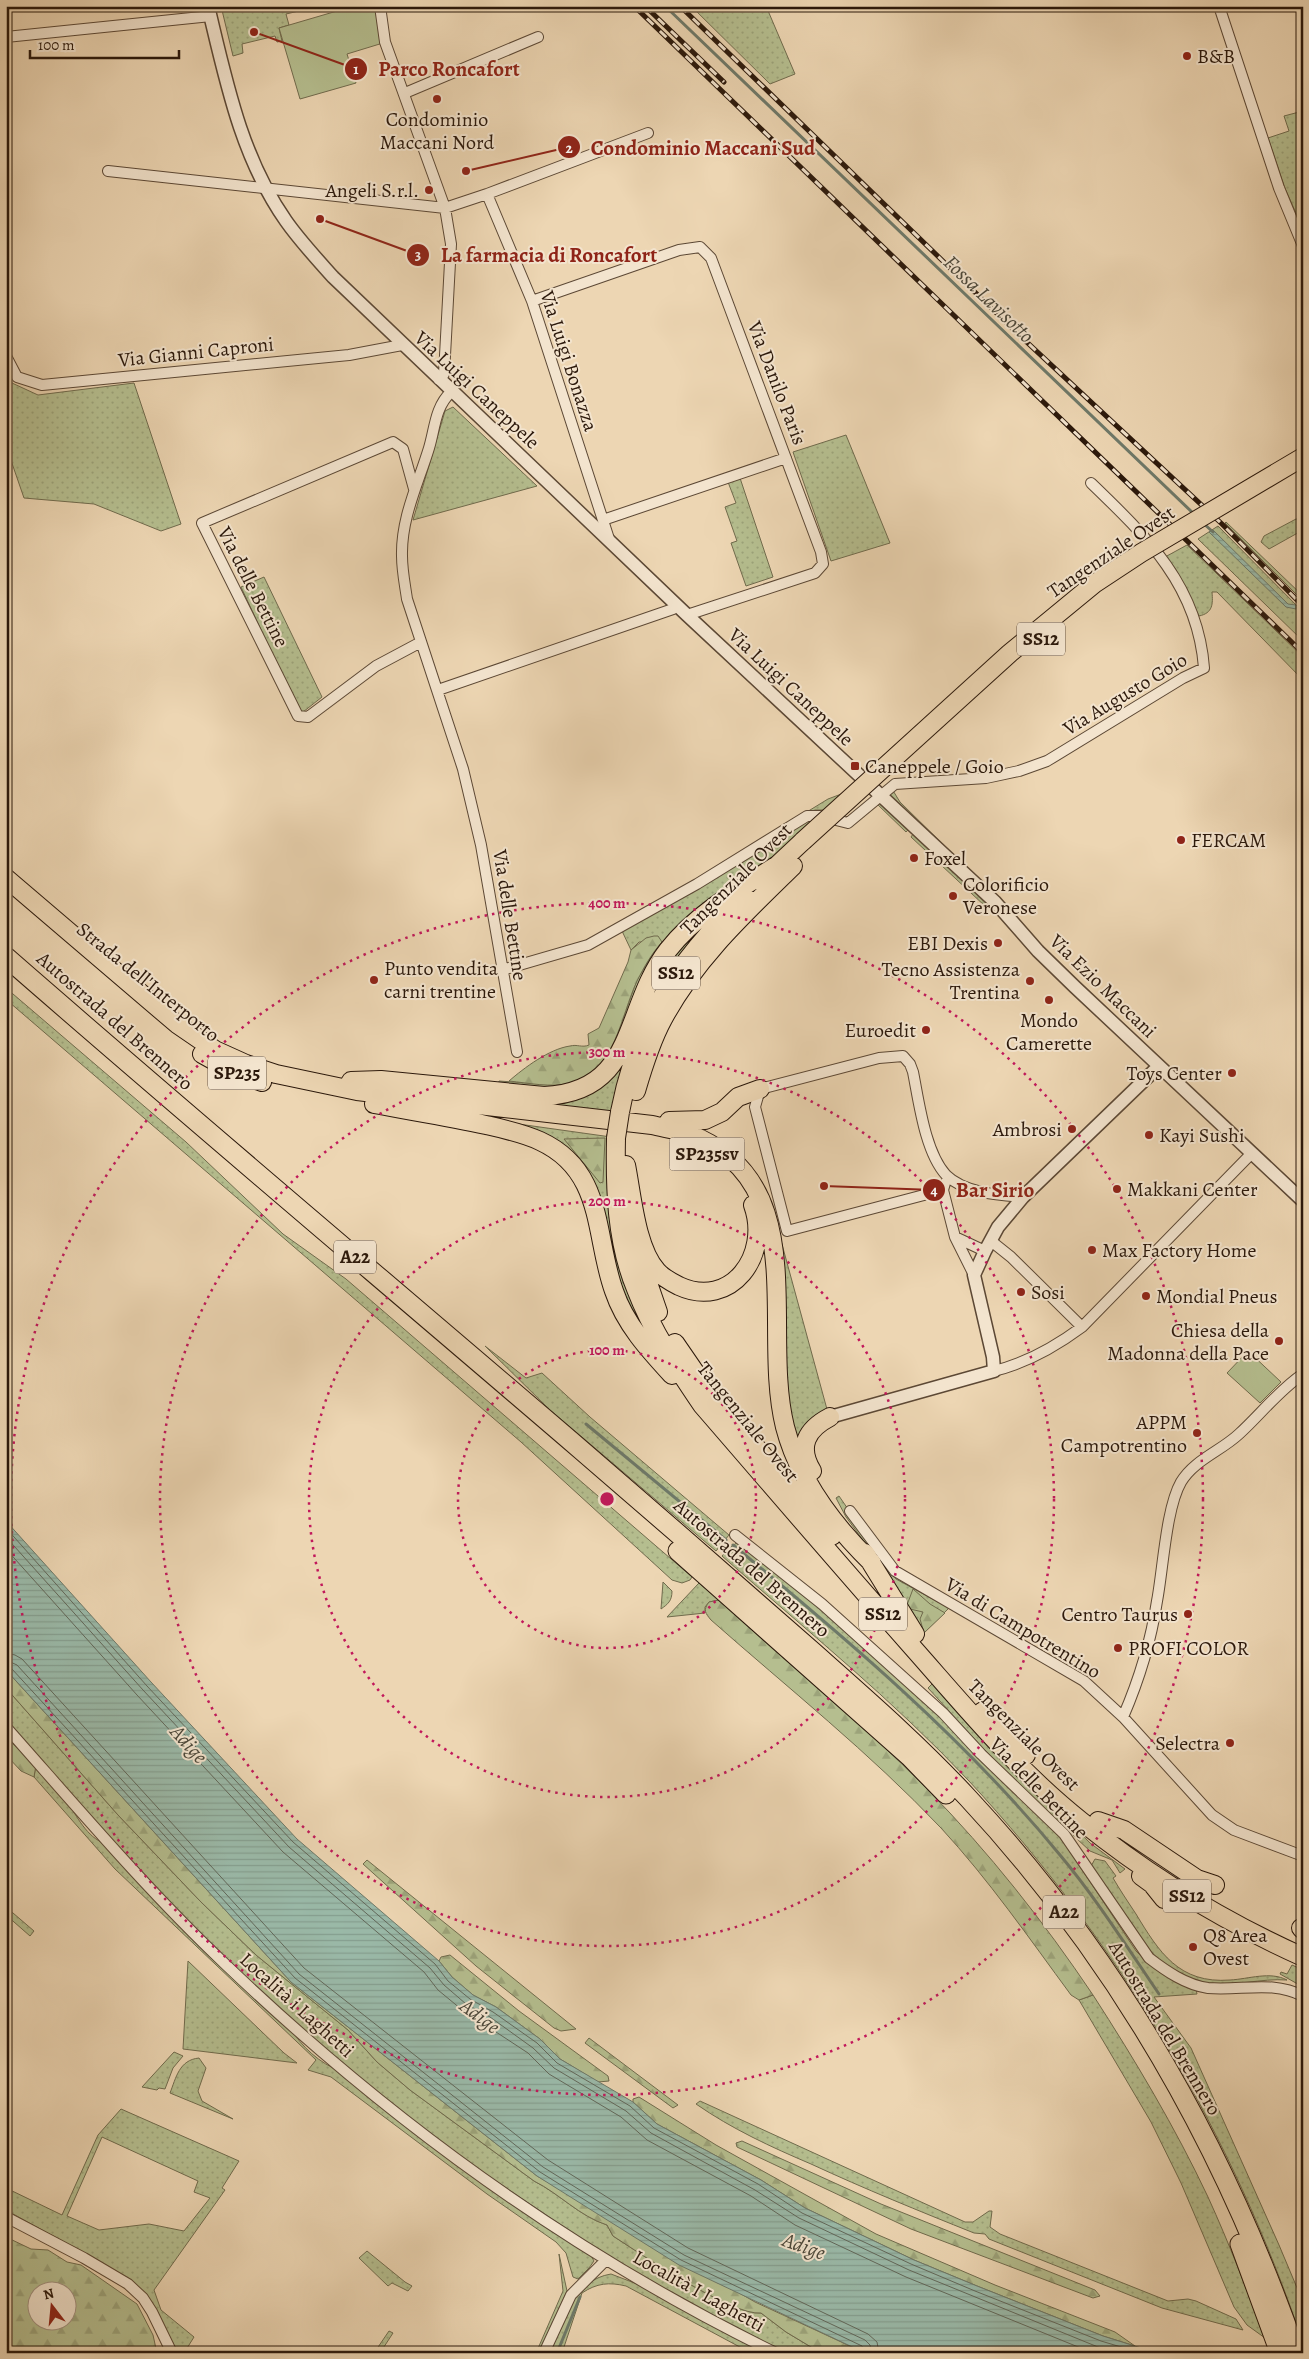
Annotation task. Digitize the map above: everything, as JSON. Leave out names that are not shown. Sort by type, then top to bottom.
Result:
[{"type":"highway","name":"Tangenziale Ovest","points":[[626,1112],[661,1021],[685,982],[722,936],[807,845],[1010,653],[1094,584],[1141,553],[1303,457]]},
{"type":"highway","name":"Tangenziale Ovest","points":[[1303,470],[1148,562],[1060,624],[807,845],[779,864],[713,927],[680,967],[661,996],[631,1064],[622,1138],[618,1216],[626,1259],[635,1288],[671,1359],[702,1405],[993,1741],[1080,1821],[1143,1868],[1202,1906],[1269,1942],[1303,1956]]},
{"type":"highway","points":[[310,1082],[381,1080],[544,1096],[570,1094],[584,1089],[595,1082],[617,1059],[654,968],[686,930],[712,909],[779,864]]},
{"type":"highway","name":"Strada dell'Interporto","points":[[6,878],[108,968],[177,1024],[215,1050],[246,1064],[276,1074],[310,1082]]},
{"type":"highway","name":"Strada dell'Interporto","points":[[6,893],[138,1007],[182,1042],[218,1064],[238,1074],[273,1085],[362,1101]]},
{"type":"highway","name":"Autostrada del Brennero","points":[[6,957],[706,1566]]},
{"type":"highway","name":"Autostrada del Brennero","points":[[6,972],[910,1740],[944,1773],[1042,1884],[1101,1962],[1157,2049],[1207,2140],[1263,2263],[1287,2348]]},
{"type":"highway","name":"SP235sv","points":[[310,1082],[410,1098],[652,1125],[688,1134],[708,1142],[730,1158],[746,1175],[765,1206],[773,1234],[780,1400],[785,1427],[805,1480],[851,1543],[872,1563],[915,1634]]},
{"type":"highway","points":[[652,1125],[664,1121],[705,1120],[722,1112],[738,1097],[760,1089]]},
{"type":"highway","points":[[362,1101],[459,1119],[522,1134],[541,1141],[558,1151],[572,1165],[594,1201],[608,1270],[620,1308],[655,1356],[702,1405]]},
{"type":"highway","name":"SP235sv","points":[[362,1101],[411,1104],[634,1134],[681,1142],[708,1154],[725,1167],[739,1183],[751,1201],[757,1217],[759,1237],[756,1250],[741,1275],[727,1284],[703,1292],[684,1288],[669,1282],[656,1271],[642,1241],[626,1165]]},
{"type":"highway","name":"Tangenziale Ovest","points":[[622,1138],[629,1206],[638,1257],[656,1308],[678,1349],[708,1392],[986,1715],[1041,1770],[1098,1821],[1152,1860],[1212,1898],[1302,1934]]},
{"type":"highway","points":[[830,1417],[811,1430],[805,1444],[806,1459],[833,1506],[872,1563]]},
{"type":"highway","points":[[1080,1821],[1094,1842],[1152,1884],[1164,1899]]},
{"type":"highway","points":[[1098,1821],[1124,1830],[1196,1879],[1215,1885]]},
{"type":"highway","points":[[1253,1948],[1271,1952],[1303,1965]]},
{"type":"street","points":[[380,6],[385,42],[445,208],[451,244],[442,377]]},
{"type":"street","points":[[1219,6],[1279,188],[1303,246]]},
{"type":"street","points":[[6,37],[210,11]]},
{"type":"street","name":"Via Luigi Caneppele","points":[[210,11],[240,130],[266,188],[299,238],[333,277],[402,345],[442,377],[451,392],[677,605],[876,798]]},
{"type":"street","points":[[404,93],[538,37]]},
{"type":"street","points":[[108,171],[445,208],[488,194],[648,133]]},
{"type":"street","name":"Via Luigi Bonazza","points":[[488,194],[532,301],[610,542]]},
{"type":"street","name":"Via Danilo Paris","points":[[532,301],[679,250],[700,247],[711,258],[821,552],[823,564],[815,573],[687,615]]},
{"type":"street","name":"Via Gianni Caproni","points":[[6,356],[17,377],[42,384],[349,355],[402,345]]},
{"type":"street","name":"Via delle Bettine","points":[[451,392],[438,411],[429,448],[414,489],[406,518],[402,556],[408,599],[463,769],[481,845],[517,1052]]},
{"type":"street","name":"Via delle Bettine","points":[[414,489],[403,449],[393,442],[202,523],[298,716],[308,717],[376,666],[421,642]]},
{"type":"street","points":[[603,520],[786,458]]},
{"type":"street","name":"Via Augusto Goio","points":[[876,798],[892,785],[900,782],[986,778],[1020,772],[1047,761],[1183,678],[1204,668],[1202,642],[1180,584],[1149,541],[1091,483]]},
{"type":"street","points":[[438,690],[673,609],[677,605]]},
{"type":"street","points":[[502,970],[588,945],[697,884],[807,816],[820,816],[848,823],[876,798]]},
{"type":"street","name":"Via Ezio Maccani","points":[[876,798],[995,902],[1038,951],[1303,1200]]},
{"type":"street","points":[[944,1190],[787,1231],[755,1107],[760,1089],[879,1058],[903,1056],[910,1064],[913,1072],[925,1128],[936,1160],[946,1175],[957,1183],[974,1189],[999,1195],[1023,1196]]},
{"type":"street","points":[[974,1275],[998,1228],[1023,1196],[1159,1066]]},
{"type":"street","points":[[830,1417],[994,1372],[1033,1358],[1059,1344],[1082,1327],[1252,1153]]},
{"type":"street","points":[[946,1175],[944,1190],[955,1237],[974,1275],[993,1356],[994,1372]]},
{"type":"street","points":[[955,1237],[988,1246],[1011,1257],[1082,1327]]},
{"type":"street","points":[[1123,1717],[1136,1685],[1147,1648],[1157,1603],[1173,1503],[1181,1482],[1194,1466],[1238,1436],[1303,1374]]},
{"type":"street","name":"Via di Campotrentino","points":[[850,1511],[895,1571],[1084,1681],[1123,1717],[1212,1816],[1234,1830],[1303,1856]]},
{"type":"street","name":"Via delle Bettine","points":[[735,1535],[822,1604],[936,1706],[981,1754],[1069,1840],[1149,1958],[1165,1970],[1194,1985],[1222,1988],[1277,1987],[1303,1996]]},
{"type":"street","name":"Località i Laghetti","points":[[6,1727],[120,1855],[223,1962],[314,2046],[435,2143],[606,2260]]},
{"type":"street","points":[[6,2217],[84,2258],[128,2284],[143,2298],[152,2312],[172,2353]]},
{"type":"street","points":[[544,2353],[571,2294],[606,2260]]},
{"type":"street","name":"Località I Laghetti","points":[[606,2260],[731,2331],[776,2353]]},
{"type":"green space","points":[[221,6],[320,6],[286,14],[289,25],[279,28],[282,41],[277,42],[275,36],[242,44],[243,53],[233,56]]},
{"type":"green space","points":[[354,6],[374,6],[383,43],[347,54],[356,83],[300,99],[279,28]]},
{"type":"green space","points":[[691,6],[766,6],[795,74],[770,84]]},
{"type":"green space","points":[[1303,111],[1303,229],[1284,186],[1268,138],[1289,131],[1284,116]]},
{"type":"green space","points":[[6,374],[12,383],[38,395],[134,383],[181,524],[161,531],[94,504],[24,498],[6,446]]},
{"type":"green space","points":[[453,407],[537,486],[413,520],[445,411]]},
{"type":"green space","points":[[846,435],[890,543],[831,561],[793,452]]},
{"type":"green space","points":[[740,478],[773,577],[746,586],[731,543],[737,541],[725,507],[736,503],[728,482]]},
{"type":"green space","points":[[1296,519],[1300,519],[1303,530],[1269,549],[1261,542],[1264,536]]},
{"type":"green space","points":[[1225,523],[1303,596],[1303,601]]},
{"type":"green space","points":[[1218,526],[1303,612],[1303,641],[1198,539]]},
{"type":"green space","points":[[1187,545],[1303,657],[1303,680],[1217,592],[1212,592],[1210,610],[1204,615],[1199,616],[1175,568],[1165,557]]},
{"type":"green space","points":[[264,577],[322,697],[303,712],[298,709],[241,587]]},
{"type":"green space","points":[[892,789],[900,802],[967,868],[888,796]]},
{"type":"green space","points":[[844,793],[826,810],[815,810],[797,818],[828,799]]},
{"type":"green space","points":[[879,802],[908,830],[906,832],[877,804]]},
{"type":"green space","points":[[806,820],[816,820],[799,837],[698,914],[613,1057],[571,1088],[498,1086],[499,1081],[555,1085],[569,1083],[605,1060],[615,1041],[637,980],[662,942],[639,942],[631,950],[622,931]]},
{"type":"green space","points":[[913,834],[988,905],[986,907],[911,837]]},
{"type":"green space","points":[[716,915],[614,1114],[435,1090],[588,1092],[674,950]]},
{"type":"green space","points":[[658,936],[662,942],[640,976],[614,1041],[607,1055],[597,1067],[585,1077],[570,1083],[540,1085],[509,1081],[545,1055],[562,1048],[589,1045],[588,1034],[599,1028],[628,962],[631,950],[646,938]]},
{"type":"green space","points":[[6,988],[186,1142],[283,1234],[346,1279],[692,1577],[690,1580],[682,1583],[672,1580],[521,1442],[9,1002],[6,997]]},
{"type":"green space","points":[[504,1122],[611,1137],[611,1189],[674,1374],[629,1312],[591,1181]]},
{"type":"green space","points":[[605,1138],[603,1182],[600,1183],[564,1139]]},
{"type":"green space","points":[[774,1215],[828,1413],[801,1444],[790,1431]]},
{"type":"green space","points":[[485,1346],[526,1378],[542,1373],[590,1417],[729,1535],[716,1551],[549,1409]]},
{"type":"green space","points":[[1248,1351],[1281,1382],[1260,1403],[1227,1373]]},
{"type":"green space","points":[[839,1496],[896,1579],[949,1608],[924,1633],[882,1566],[846,1517],[836,1498]]},
{"type":"green space","points":[[738,1542],[803,1594],[940,1715],[1059,1835],[1136,1951],[1163,1975],[1196,1989],[1197,1994],[1154,1997],[1191,2048],[1279,2245],[1303,2302],[1303,2343],[1275,2265],[1242,2190],[1206,2116],[1166,2044],[1122,1975],[1075,1908],[1024,1843],[940,1751],[879,1693],[722,1556]]},
{"type":"green space","points":[[663,1582],[672,1591],[672,1594],[669,1602],[661,1609]]},
{"type":"green space","points":[[699,1583],[719,1600],[709,1602],[705,1607],[705,1613],[667,1617]]},
{"type":"green space","points":[[913,1589],[930,1604],[945,1613],[924,1633],[920,1619],[923,1612],[910,1609],[907,1605]]},
{"type":"green space","points":[[719,1600],[851,1716],[950,1813],[1015,1888],[1093,1995],[1079,2000],[1071,1995],[992,1889],[941,1828],[886,1773],[711,1620],[705,1609],[709,1602]]},
{"type":"green space","points":[[6,1670],[291,1982],[537,2176],[755,2302],[865,2353],[821,2353],[786,2332],[761,2313],[747,2311],[730,2305],[664,2269],[613,2236],[607,2225],[578,2211],[534,2181],[410,2090],[377,2062],[348,2030],[256,1955],[201,1902],[118,1815],[6,1688]]},
{"type":"green space","points":[[934,1682],[1090,1843],[1125,1869],[1120,1873],[1112,1860],[1090,1851],[1005,1772],[928,1688]]},
{"type":"green space","points":[[6,1688],[118,1815],[201,1902],[256,1955],[348,2030],[377,2062],[410,2090],[534,2181],[578,2211],[607,2225],[613,2236],[644,2256],[709,2295],[747,2311],[761,2313],[786,2332],[821,2353],[783,2353],[715,2318],[604,2254],[454,2153],[420,2127],[298,2026],[224,1958],[160,1894],[6,1722]]},
{"type":"green space","points":[[10,1741],[36,1765],[34,1777],[21,1771],[7,1756],[6,1742]]},
{"type":"green space","points":[[36,1765],[65,1797],[88,1832],[104,1843],[291,2028],[312,2054],[340,2071],[590,2254],[594,2261],[589,2268],[578,2279],[573,2277],[566,2253],[556,2242],[487,2194],[331,2077],[308,2070],[316,2060],[115,1869],[34,1777]]},
{"type":"green space","points":[[1095,1859],[1105,1861],[1116,1876],[1113,1878],[1153,1941],[1162,1953],[1184,1971],[1197,1977],[1212,1980],[1274,1976],[1287,1980],[1227,1984],[1207,1983],[1187,1978],[1169,1968],[1153,1954],[1126,1920],[1091,1866]]},
{"type":"green space","points":[[367,1860],[576,2029],[561,2031],[554,2028],[476,1966],[363,1864]]},
{"type":"green space","points":[[6,1907],[34,1931],[30,1936],[6,1915]]},
{"type":"green space","points":[[450,1955],[519,2011],[608,2076],[609,2081],[598,2082],[560,2059],[540,2039],[496,2007],[473,1995],[452,1977],[439,1961],[441,1957]]},
{"type":"green space","points":[[188,1961],[284,2053],[297,2063],[183,2049]]},
{"type":"green space","points":[[1292,1965],[1303,1970],[1303,1987],[1280,1974],[1281,1972],[1287,1974]]},
{"type":"green space","points":[[1093,1995],[1154,2094],[1182,2145],[1208,2197],[1245,2284],[1265,2338],[1247,2325],[1234,2307],[1181,2183],[1151,2122],[1079,2000]]},
{"type":"green space","points":[[589,2038],[678,2105],[673,2108],[585,2043]]},
{"type":"green space","points":[[174,2052],[183,2056],[173,2068],[165,2089],[159,2088],[157,2090],[142,2087]]},
{"type":"green space","points":[[199,2058],[206,2068],[198,2091],[202,2101],[233,2119],[170,2093],[183,2066],[192,2059]]},
{"type":"green space","points":[[639,2097],[716,2145],[876,2234],[995,2285],[1115,2332],[1135,2346],[1103,2336],[914,2260],[805,2208],[761,2180],[657,2124],[633,2102],[633,2099]]},
{"type":"green space","points":[[700,2101],[965,2222],[973,2222],[989,2211],[992,2211],[990,2227],[1000,2234],[1168,2301],[1188,2299],[1196,2301],[1236,2319],[1243,2330],[1162,2308],[989,2239],[985,2234],[974,2233],[892,2200],[752,2137],[696,2104]]},
{"type":"green space","points":[[121,2109],[239,2161],[222,2188],[225,2190],[154,2290],[161,2310],[194,2337],[184,2353],[175,2353],[147,2300],[80,2251],[6,2210],[6,2188],[62,2215],[98,2135]],"holes":[[[102,2137],[198,2181],[194,2192],[210,2198],[184,2231],[149,2224],[99,2230],[67,2216]]]},
{"type":"green space","points":[[742,2141],[881,2204],[1095,2290],[1100,2296],[1093,2298],[911,2229],[737,2147],[736,2143]]},
{"type":"green space","points":[[6,2237],[31,2249],[48,2250],[67,2262],[81,2265],[137,2304],[153,2335],[157,2353],[6,2353]]},
{"type":"green space","points":[[367,2251],[412,2286],[408,2291],[392,2283],[388,2286],[359,2258]]},
{"type":"green space","points":[[559,2254],[567,2291],[539,2353],[536,2353],[563,2291]]},
{"type":"green space","points":[[611,2274],[645,2287],[769,2353],[751,2353],[626,2286],[609,2284],[598,2285],[582,2293],[562,2353],[550,2353],[565,2316],[579,2293],[598,2278]]},
{"type":"green space","points":[[389,2331],[393,2333],[380,2353],[374,2353]]},
{"type":"water","points":[[1213,530],[1288,604],[1296,605],[1296,609],[1286,607],[1209,532]]},
{"type":"water","name":"Adige","points":[[6,1521],[151,1682],[297,1839],[439,1961],[452,1977],[473,1995],[496,2007],[540,2039],[560,2059],[633,2102],[657,2124],[761,2180],[805,2208],[914,2260],[977,2286],[1103,2336],[1157,2353],[865,2353],[679,2265],[537,2176],[291,1982],[6,1670]]},
{"type":"waterway","name":"Fossa Lavisotto","points":[[665,6],[1195,515]]},
{"type":"waterway","name":"Fossa Lavisotto","points":[[1203,523],[1213,532]]},
{"type":"waterway","points":[[586,1424],[726,1540]]},
{"type":"waterway","points":[[733,1545],[862,1654],[985,1771],[1073,1871],[1159,1994]]},
{"type":"waterway","points":[[557,2353],[580,2297]]},
{"type":"railway","points":[[634,6],[1303,653]]},
{"type":"railway","points":[[645,6],[724,82]]},
{"type":"railway","points":[[680,6],[1016,332],[1222,524],[1303,606]]},
{"type":"place","name":"Parco Roncafort","points":[[254,32]]},
{"type":"place","name":"B&B","points":[[1187,56]]},
{"type":"place","name":"Condominio Maccani Nord","points":[[437,99]]},
{"type":"place","name":"Condominio Maccani Sud","points":[[466,171]]},
{"type":"place","name":"Angeli S.r.l.","points":[[429,190]]},
{"type":"place","name":"La farmacia di Roncafort","points":[[320,219]]},
{"type":"place","name":"Caneppele / Goio","points":[[855,766]]},
{"type":"place","name":"FERCAM","points":[[1181,840]]},
{"type":"place","name":"Foxel","points":[[914,858]]},
{"type":"place","name":"Colorificio Veronese","points":[[953,896]]},
{"type":"place","name":"EBI Dexis","points":[[998,943]]},
{"type":"place","name":"Punto vendita carni trentine","points":[[374,980]]},
{"type":"place","name":"Tecno Assistenza Trentina","points":[[1030,981]]},
{"type":"place","name":"Mondo Camerette","points":[[1049,1000]]},
{"type":"place","name":"Euroedit","points":[[926,1030]]},
{"type":"place","name":"Toys Center","points":[[1232,1073]]},
{"type":"place","name":"Ambrosi","points":[[1072,1129]]},
{"type":"place","name":"Kayi Sushi","points":[[1149,1135]]},
{"type":"place","name":"Bar Sirio","points":[[824,1186]]},
{"type":"place","name":"Makkani Center","points":[[1117,1189]]},
{"type":"place","name":"Max Factory Home","points":[[1092,1250]]},
{"type":"place","name":"Sosi","points":[[1021,1292]]},
{"type":"place","name":"Mondial Pneus","points":[[1146,1296]]},
{"type":"place","name":"Chiesa della Madonna della Pace","points":[[1279,1341]]},
{"type":"place","name":"APPM Campotrentino","points":[[1197,1433]]},
{"type":"place","name":"Centro Taurus","points":[[1188,1614]]},
{"type":"place","name":"PROFI COLOR","points":[[1118,1648]]},
{"type":"place","name":"Selectra","points":[[1230,1743]]},
{"type":"place","name":"Q8 Area Ovest","points":[[1193,1947]]}]
